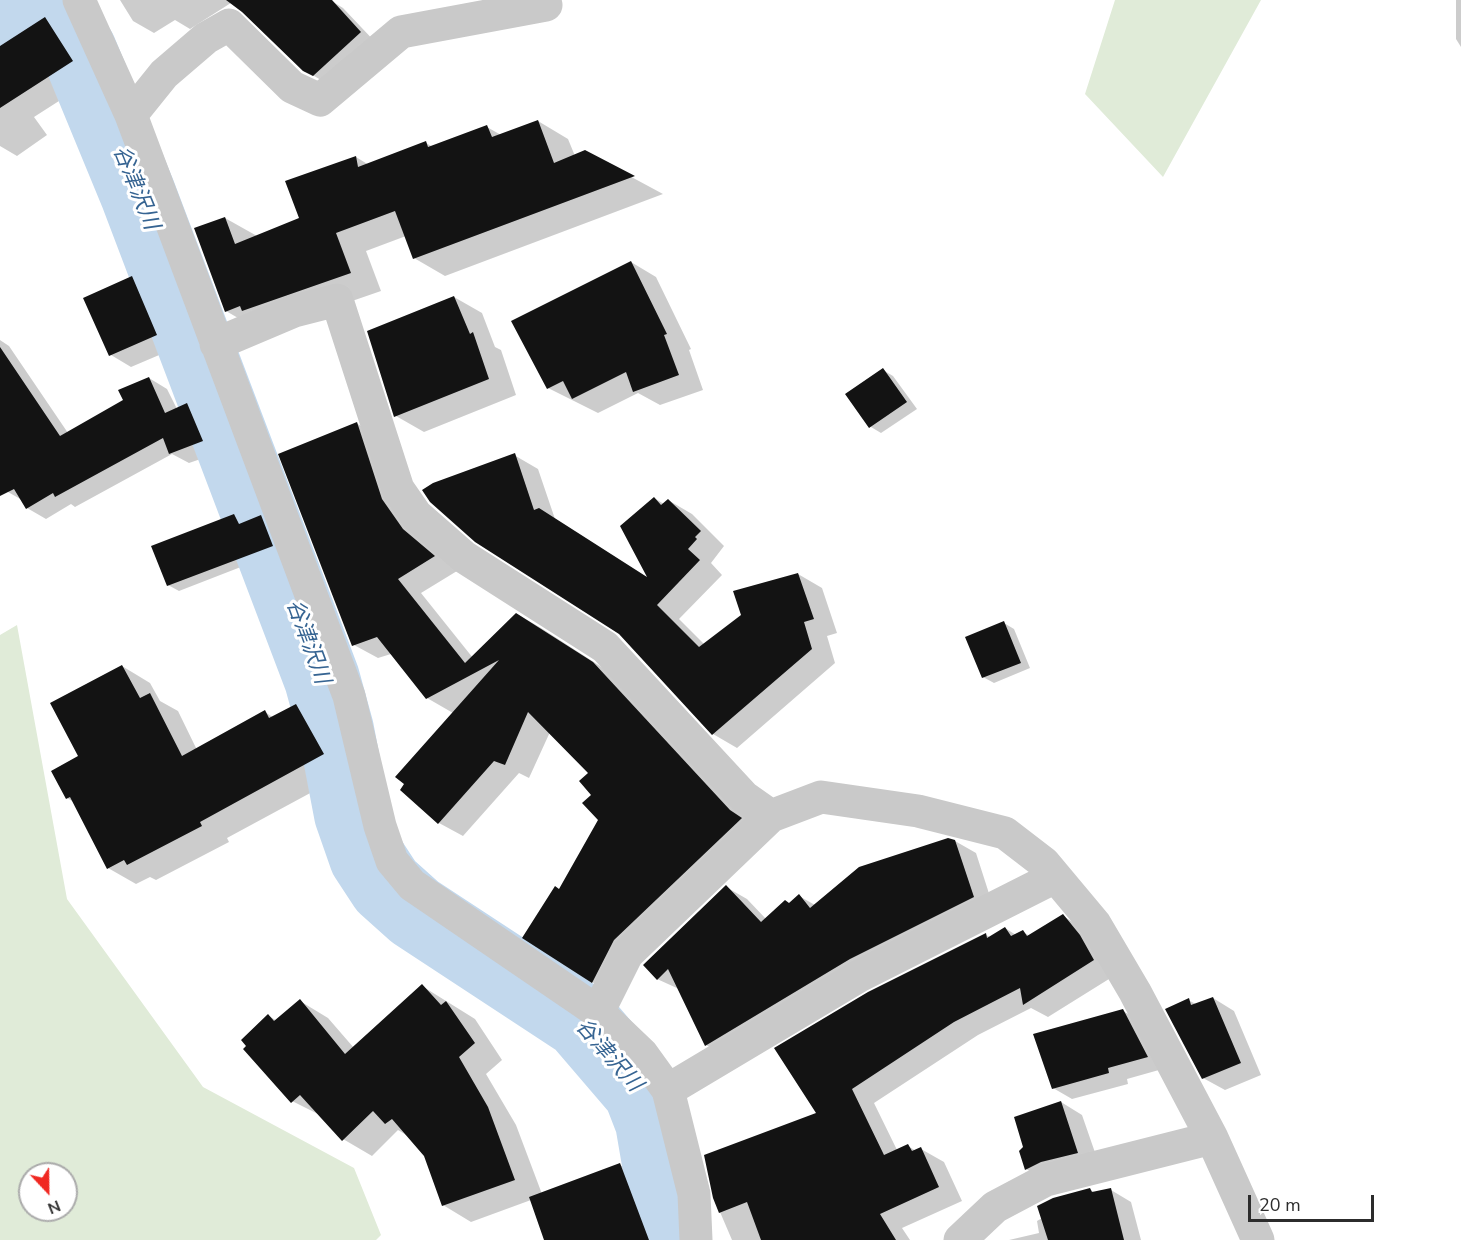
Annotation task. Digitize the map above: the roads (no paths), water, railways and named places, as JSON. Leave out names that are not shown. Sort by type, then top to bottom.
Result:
[{"type":"street","points":[[79,0],[131,115],[349,696],[380,826],[392,861],[412,885],[598,1012],[642,1054],[668,1090],[694,1194],[696,1240]]},
{"type":"street","points":[[131,115],[164,74],[206,38],[229,25],[292,87],[320,100],[400,32],[546,5]]},
{"type":"street","points":[[216,344],[294,310],[337,300],[399,489],[416,515],[464,556],[605,647],[744,797],[771,816]]},
{"type":"street","points":[[598,1012],[627,954],[771,816],[821,797],[918,811],[1005,833],[1044,863],[1095,924],[1135,992],[1212,1138],[1258,1240]]},
{"type":"street","points":[[668,1090],[859,976],[1055,877]]},
{"type":"street","points":[[960,1240],[995,1207],[1046,1180],[1212,1138]]},
{"type":"waterway","name":"谷津沢川","points":[[0,18],[12,5],[34,3],[57,18],[79,51],[138,194],[322,679],[336,730],[352,814],[367,857],[386,886],[415,912],[581,1021],[641,1091],[653,1122],[664,1186],[669,1240]]}]
